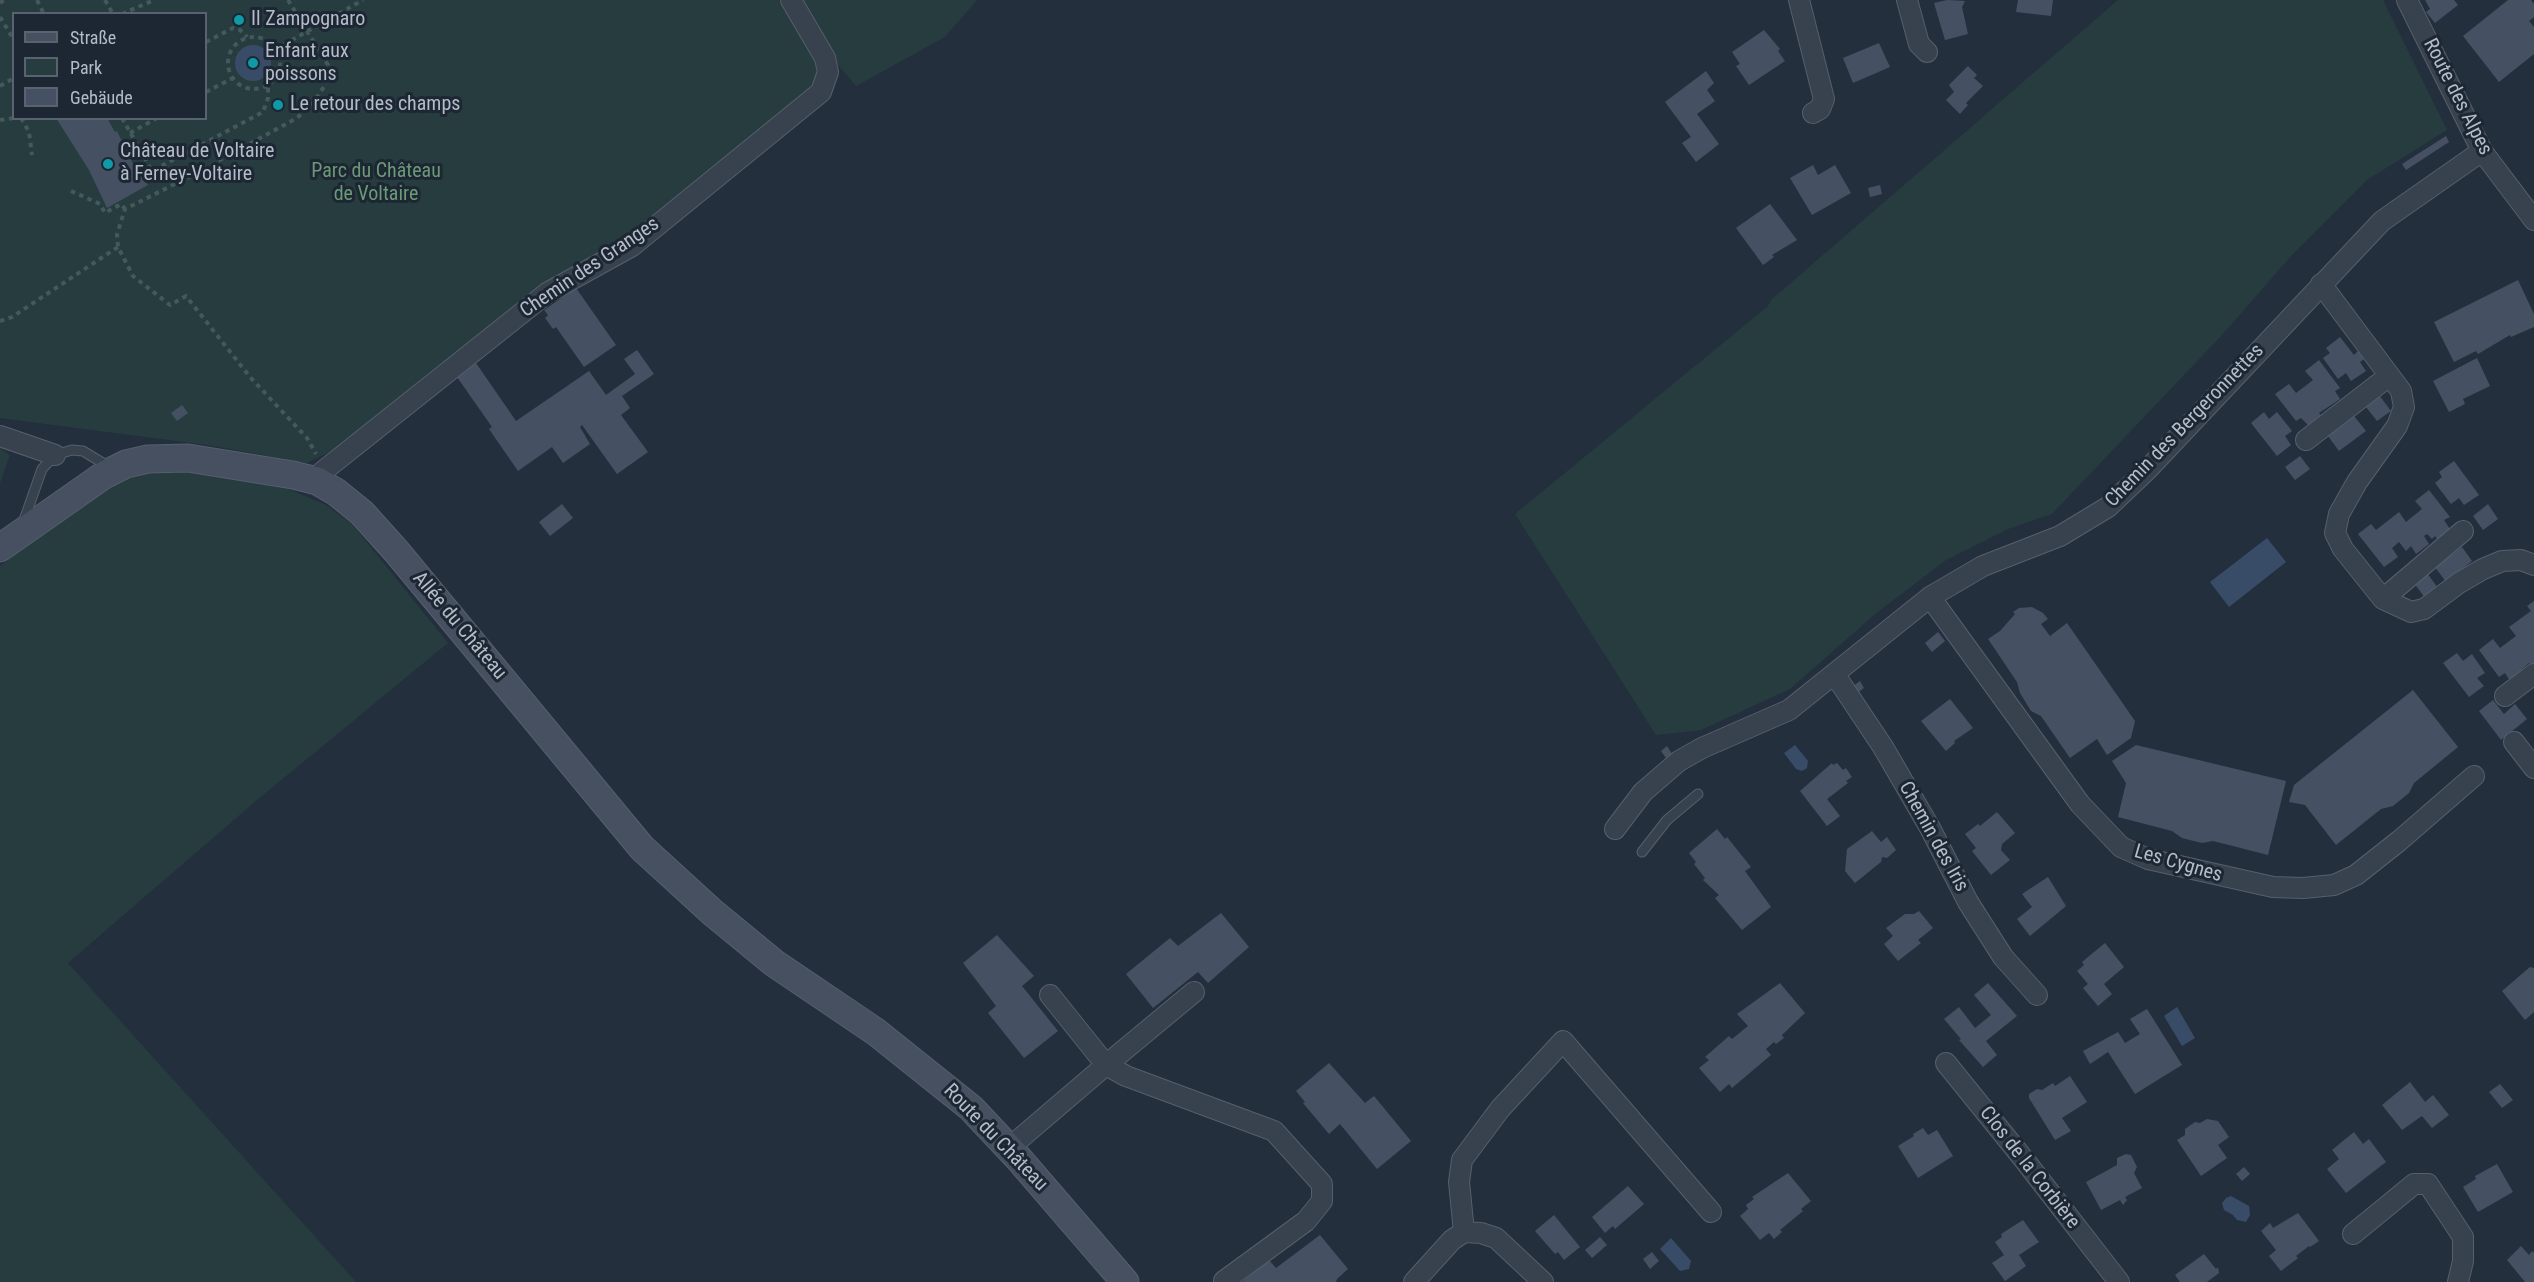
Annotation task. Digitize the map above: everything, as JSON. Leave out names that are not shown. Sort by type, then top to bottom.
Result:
[{"type":"street","name":"Chemin des Granges","points":[[319,477],[547,293],[632,246],[821,92],[828,72],[825,58],[791,0]]},
{"type":"street","points":[[1799,0],[1824,99],[1820,109],[1813,113]]},
{"type":"street","points":[[1907,0],[1919,44],[1927,52]]},
{"type":"street","name":"Route des Alpes","points":[[2408,0],[2482,151],[2534,220]]},
{"type":"street","name":"Chemin des Bergeronnettes","points":[[1615,829],[1643,792],[1679,761],[1702,748],[1790,710],[1930,597],[1983,566],[2060,536],[2108,507],[2148,469],[2382,221],[2482,151]]},
{"type":"street","points":[[2321,284],[2401,391],[2404,407],[2397,426],[2357,482],[2339,514],[2335,533],[2343,549],[2383,599],[2411,612],[2424,609],[2459,583],[2502,561],[2521,560],[2534,565]]},
{"type":"street","points":[[2306,440],[2389,376]]},
{"type":"street","points":[[0,436],[55,455]]},
{"type":"street","name":"Allée du Château","points":[[10,541],[113,470],[148,459],[178,457],[319,477],[362,513],[397,552],[642,848],[720,920],[774,963],[847,1012]]},
{"type":"street","points":[[2383,599],[2463,531]]},
{"type":"street","name":"Les Cygnes","points":[[1930,597],[2080,804],[2121,847],[2148,860],[2272,887],[2303,888],[2334,885],[2356,875],[2474,776]]},
{"type":"street","points":[[2505,696],[2534,674]]},
{"type":"street","name":"Chemin des Iris","points":[[1833,675],[1883,747],[1930,828],[1968,902],[1997,948],[2037,995]]},
{"type":"street","points":[[2514,742],[2534,768]]},
{"type":"street","points":[[1009,1148],[1194,992]]},
{"type":"street","points":[[1050,995],[1106,1065],[1126,1076],[1274,1131],[1323,1184],[1322,1201],[1306,1221],[1224,1281]]},
{"type":"street","name":"Route du Château","points":[[847,1012],[936,1078],[971,1108],[1009,1148],[1125,1282]]},
{"type":"street","points":[[1464,1232],[1459,1182],[1462,1160],[1500,1109],[1563,1041],[1711,1212]]},
{"type":"street","name":"Clos de la Corbière","points":[[1946,1063],[2026,1162],[2109,1279]]},
{"type":"street","points":[[2354,1234],[2414,1184],[2427,1184],[2463,1237],[2463,1261],[2458,1282]]},
{"type":"street","points":[[1414,1282],[1452,1240],[1464,1232],[1481,1233],[1496,1238],[1543,1282]]},
{"type":"lane","points":[[10,541],[42,469],[55,455],[65,451],[83,451],[113,470]]},
{"type":"lane","points":[[1642,852],[1667,820],[1698,794]]},
{"type":"path","points":[[0,3],[4,0]]},
{"type":"path","points":[[126,12],[153,0]]},
{"type":"path","points":[[288,0],[328,65],[325,85],[314,102],[297,118],[125,209],[117,234],[118,247],[133,276],[170,305],[186,296],[250,377],[306,438],[314,450],[319,477]]},
{"type":"path","points":[[276,50],[363,0]]},
{"type":"path","points":[[0,17],[12,37]]},
{"type":"path","points":[[207,41],[233,28],[240,30],[247,38]]},
{"type":"path","points":[[247,38],[264,39],[276,50],[279,57],[278,73],[268,85],[253,89],[245,87],[233,78],[228,62],[233,46],[247,38]]},
{"type":"path","points":[[207,91],[233,78]]},
{"type":"path","points":[[123,120],[152,171],[263,112],[268,98],[268,85]]},
{"type":"path","points":[[22,120],[28,132],[32,155]]},
{"type":"path","points":[[130,133],[153,120]]},
{"type":"path","points":[[71,191],[100,204],[105,213],[122,204],[125,209]]},
{"type":"path","points":[[0,321],[12,316],[118,247]]},
{"type":"green space","name":"Parc du Château de Voltaire","points":[[0,0],[779,0],[816,61],[817,79],[812,91],[630,236],[569,271],[506,314],[430,372],[342,446],[307,463],[207,445],[0,418]]},
{"type":"green space","points":[[798,0],[977,0],[945,37],[856,86],[838,65]]},
{"type":"green space","points":[[2118,0],[2383,0],[2447,130],[2367,180],[2293,254],[2222,335],[2052,514],[2008,529],[1946,560],[1874,615],[1790,689],[1701,730],[1656,735],[1515,514],[1768,306],[1771,300]]},
{"type":"green space","points":[[0,448],[10,455],[0,483]]},
{"type":"green space","points":[[175,469],[266,483],[286,488],[326,505],[353,525],[448,643],[257,800],[68,963],[356,1282],[0,1282],[0,566],[112,485],[143,474]]},
{"type":"water","points":[[253,45],[266,50],[271,63],[266,76],[253,81],[240,76],[235,63],[240,50]]},
{"type":"water","points":[[2267,538],[2286,562],[2229,607],[2210,582]]},
{"type":"water","points":[[1795,745],[1808,761],[1807,768],[1802,771],[1796,769],[1784,753]]},
{"type":"water","points":[[2177,1007],[2195,1038],[2182,1046],[2164,1016]]},
{"type":"water","points":[[2231,1196],[2249,1206],[2250,1215],[2246,1222],[2237,1220],[2224,1210],[2222,1203]]},
{"type":"water","points":[[1671,1238],[1691,1261],[1689,1269],[1680,1271],[1660,1249]]},
{"type":"building","points":[[1947,0],[1965,1],[1962,7],[1968,34],[1945,40],[1934,3]]},
{"type":"building","points":[[2018,0],[2053,0],[2051,16],[2016,12]]},
{"type":"building","points":[[2425,0],[2454,0],[2458,5],[2435,23],[2426,12],[2430,9]]},
{"type":"building","points":[[2508,0],[2531,0],[2534,4],[2534,17],[2529,21],[2534,27],[2534,54],[2499,82],[2463,36]]},
{"type":"building","points":[[1764,30],[1780,49],[1778,51],[1785,61],[1749,85],[1736,66],[1740,64],[1732,52]]},
{"type":"building","points":[[1879,43],[1890,67],[1853,83],[1843,58]]},
{"type":"building","points":[[1968,66],[1977,75],[1974,78],[1983,86],[1966,103],[1968,105],[1960,114],[1946,100],[1954,92],[1949,85]]},
{"type":"building","points":[[1706,71],[1714,83],[1707,90],[1715,101],[1697,114],[1719,144],[1696,162],[1682,143],[1691,137],[1665,102]]},
{"type":"building","name":"Château de Voltaire à Ferney-Voltaire","points":[[57,120],[108,120],[115,132],[117,131],[134,166],[148,185],[107,208],[89,170]]},
{"type":"building","points":[[2446,136],[2449,142],[2406,170],[2402,164]]},
{"type":"building","points":[[1813,165],[1818,175],[1835,165],[1851,193],[1812,215],[1790,178]]},
{"type":"building","points":[[1880,185],[1882,194],[1870,197],[1868,188]]},
{"type":"building","points":[[1770,204],[1797,240],[1772,255],[1774,257],[1763,265],[1736,228]]},
{"type":"building","points":[[2518,280],[2534,314],[2534,327],[2511,337],[2510,335],[2478,354],[2476,351],[2454,362],[2434,322]]},
{"type":"building","points":[[576,288],[616,345],[584,367],[556,327],[553,329],[545,318],[548,315],[544,310]]},
{"type":"building","points":[[2340,337],[2354,355],[2358,351],[2364,359],[2360,362],[2366,371],[2351,381],[2346,373],[2338,379],[2323,358],[2330,353],[2326,348]]},
{"type":"building","points":[[637,350],[654,374],[622,396],[630,408],[621,415],[648,452],[617,474],[582,425],[580,427],[590,444],[563,463],[552,447],[518,471],[489,429],[492,427],[457,377],[476,363],[516,421],[589,371],[606,395],[635,374],[624,359]]},
{"type":"building","points":[[2477,358],[2490,386],[2463,399],[2465,404],[2449,412],[2433,381]]},
{"type":"building","points":[[2319,360],[2340,388],[2335,391],[2340,399],[2319,413],[2321,416],[2308,425],[2301,418],[2296,421],[2275,394],[2289,384],[2296,393],[2304,387],[2313,380],[2305,371]]},
{"type":"building","points":[[2379,395],[2391,411],[2377,421],[2366,407]]},
{"type":"building","points":[[182,405],[188,413],[177,421],[171,413]]},
{"type":"building","points":[[2264,412],[2269,419],[2277,412],[2292,431],[2285,436],[2291,445],[2277,456],[2251,423]]},
{"type":"building","points":[[2354,416],[2366,431],[2339,451],[2328,436]]},
{"type":"building","points":[[2300,456],[2310,469],[2295,480],[2285,467]]},
{"type":"building","points":[[2454,461],[2479,495],[2464,505],[2459,498],[2451,504],[2435,483],[2442,477],[2439,472]]},
{"type":"building","points":[[2429,490],[2450,517],[2444,520],[2450,529],[2437,539],[2435,536],[2432,539],[2427,534],[2424,536],[2429,544],[2416,554],[2411,546],[2406,551],[2399,542],[2392,548],[2398,557],[2384,567],[2358,534],[2371,524],[2376,530],[2399,512],[2406,522],[2422,509],[2415,501]]},
{"type":"building","points":[[562,504],[573,518],[550,536],[539,522]]},
{"type":"building","points":[[2488,504],[2498,519],[2483,530],[2473,516]]},
{"type":"building","points":[[2462,547],[2472,561],[2446,582],[2435,567]]},
{"type":"building","points":[[2427,573],[2438,588],[2425,598],[2414,583]]},
{"type":"building","points":[[2534,601],[2534,663],[2531,665],[2529,663],[2510,681],[2505,673],[2499,677],[2479,650],[2493,639],[2500,648],[2516,636],[2509,627],[2531,611],[2527,606]]},
{"type":"building","points":[[2032,607],[2048,619],[2041,624],[2050,636],[2067,623],[2135,721],[2131,738],[2107,755],[2097,739],[2070,758],[2041,716],[2031,711],[2020,693],[2017,682],[1988,639],[2000,631],[2015,614],[2013,612],[2019,608]]},
{"type":"building","points":[[1938,632],[1945,641],[1932,652],[1925,643]]},
{"type":"building","points":[[2457,653],[2463,661],[2472,654],[2485,673],[2477,678],[2484,686],[2469,697],[2443,663]]},
{"type":"building","points":[[1860,681],[1864,688],[1856,694],[1852,687]]},
{"type":"building","points":[[2413,690],[2458,747],[2414,783],[2409,793],[2393,806],[2381,809],[2336,845],[2305,805],[2289,802],[2294,785]]},
{"type":"building","points":[[1950,699],[1973,728],[1954,741],[1955,743],[1946,751],[1921,721]]},
{"type":"building","points":[[2493,700],[2504,714],[2515,704],[2527,719],[2501,740],[2479,711]]},
{"type":"building","points":[[2136,745],[2286,781],[2268,855],[2213,841],[2202,843],[2182,838],[2172,831],[2118,817],[2126,783],[2112,761]]},
{"type":"building","points":[[1667,746],[1672,754],[1666,758],[1661,751]]},
{"type":"building","points":[[1832,763],[1833,765],[1837,763],[1843,770],[1846,768],[1852,777],[1846,781],[1848,783],[1827,799],[1840,816],[1827,826],[1800,791]]},
{"type":"building","points":[[1997,812],[2015,833],[2002,844],[2001,850],[2010,860],[1991,875],[1972,851],[1976,848],[1965,834],[1978,824],[1980,826]]},
{"type":"building","points":[[1717,829],[1725,839],[1727,837],[1751,867],[1745,871],[1771,907],[1742,930],[1715,898],[1719,895],[1703,880],[1705,878],[1689,853]]},
{"type":"building","points":[[1872,831],[1881,842],[1887,837],[1896,850],[1887,858],[1882,857],[1881,862],[1855,883],[1845,871],[1847,849]]},
{"type":"building","points":[[2048,877],[2066,906],[2030,936],[2017,919],[2032,907],[2022,894]]},
{"type":"building","points":[[1919,911],[1933,928],[1918,940],[1921,943],[1898,961],[1884,944],[1893,936],[1886,928],[1905,914],[1914,914]]},
{"type":"building","points":[[1221,913],[1249,947],[1208,983],[1198,972],[1153,1008],[1126,974],[1170,938],[1178,946]]},
{"type":"building","points":[[997,935],[1034,976],[1022,986],[1058,1031],[1024,1058],[988,1013],[996,1006],[963,963]]},
{"type":"building","points":[[2105,943],[2124,967],[2104,984],[2112,994],[2098,1006],[2083,988],[2088,984],[2077,971],[2084,965],[2082,962]]},
{"type":"building","points":[[2530,967],[2534,968],[2534,1012],[2525,1020],[2502,991]]},
{"type":"building","points":[[1780,983],[1805,1013],[1782,1035],[1784,1038],[1776,1044],[1774,1042],[1766,1049],[1771,1055],[1732,1088],[1729,1084],[1720,1092],[1699,1068],[1709,1060],[1705,1057],[1729,1036],[1732,1039],[1748,1026],[1737,1014]]},
{"type":"building","points":[[1988,983],[2017,1016],[1986,1041],[1997,1055],[1983,1067],[1944,1019],[1959,1007],[1975,1028],[1991,1015],[1974,995]]},
{"type":"building","points":[[2147,1009],[2182,1065],[2135,1094],[2108,1052],[2090,1064],[2083,1051],[2118,1032],[2125,1043],[2140,1034],[2130,1019]]},
{"type":"building","points":[[1329,1063],[1365,1103],[1374,1096],[1411,1141],[1377,1169],[1340,1124],[1329,1134],[1296,1091]]},
{"type":"building","points":[[2070,1076],[2087,1102],[2062,1118],[2071,1131],[2055,1140],[2029,1098],[2029,1094],[2053,1083],[2055,1086]]},
{"type":"building","points":[[2410,1082],[2425,1102],[2433,1095],[2449,1115],[2432,1128],[2422,1116],[2402,1130],[2382,1105]]},
{"type":"building","points":[[2500,1084],[2513,1100],[2502,1108],[2489,1092]]},
{"type":"building","points":[[2207,1119],[2218,1121],[2229,1137],[2218,1145],[2227,1158],[2201,1176],[2177,1140],[2185,1135],[2185,1129],[2195,1122],[2200,1123]]},
{"type":"building","points":[[1923,1128],[1928,1135],[1937,1130],[1953,1156],[1918,1178],[1898,1146]]},
{"type":"building","points":[[2354,1132],[2363,1144],[2369,1139],[2386,1162],[2346,1193],[2327,1169],[2339,1159],[2332,1150]]},
{"type":"building","points":[[2126,1154],[2131,1155],[2137,1167],[2134,1173],[2142,1188],[2125,1197],[2127,1200],[2123,1205],[2120,1200],[2101,1210],[2086,1182],[2117,1165],[2117,1158]]},
{"type":"building","points":[[2497,1164],[2513,1192],[2478,1212],[2463,1187],[2476,1179],[2475,1176]]},
{"type":"building","points":[[2244,1167],[2250,1174],[2242,1181],[2236,1174]]},
{"type":"building","points":[[1788,1173],[1811,1201],[1801,1209],[1803,1211],[1780,1230],[1782,1232],[1774,1239],[1769,1233],[1760,1240],[1740,1216],[1748,1209],[1746,1205],[1754,1199],[1752,1197]]},
{"type":"building","points":[[1628,1186],[1644,1204],[1615,1229],[1613,1226],[1605,1233],[1592,1217]]},
{"type":"building","points":[[2298,1213],[2319,1241],[2296,1256],[2298,1258],[2281,1271],[2269,1256],[2276,1250],[2261,1231],[2270,1223],[2273,1228]]},
{"type":"building","points":[[1554,1215],[1580,1247],[1564,1260],[1558,1252],[1555,1254],[1535,1231]]},
{"type":"building","points":[[2023,1220],[2039,1242],[2019,1255],[2026,1266],[2005,1281],[1992,1263],[2004,1255],[1995,1242],[2002,1237],[2001,1234]]},
{"type":"building","points":[[1320,1235],[1348,1269],[1336,1282],[1242,1282],[1269,1260],[1276,1268]]},
{"type":"building","points":[[1600,1237],[1607,1245],[1592,1258],[1585,1250]]},
{"type":"building","points":[[2521,1246],[2529,1255],[2532,1251],[2534,1253],[2534,1282],[2525,1282],[2507,1260]]},
{"type":"building","points":[[1652,1252],[1659,1261],[1650,1269],[1643,1259]]},
{"type":"building","points":[[2204,1254],[2216,1269],[2218,1267],[2219,1273],[2207,1282],[2180,1282],[2175,1275]]},
{"type":"place","name":"Il Zampognaro","points":[[239,20]]},
{"type":"place","name":"Enfant aux poissons","points":[[253,63]]},
{"type":"place","name":"Le retour des champs","points":[[278,105]]},
{"type":"place","name":"Château de Voltaire à Ferney-Voltaire","points":[[108,164]]}]
